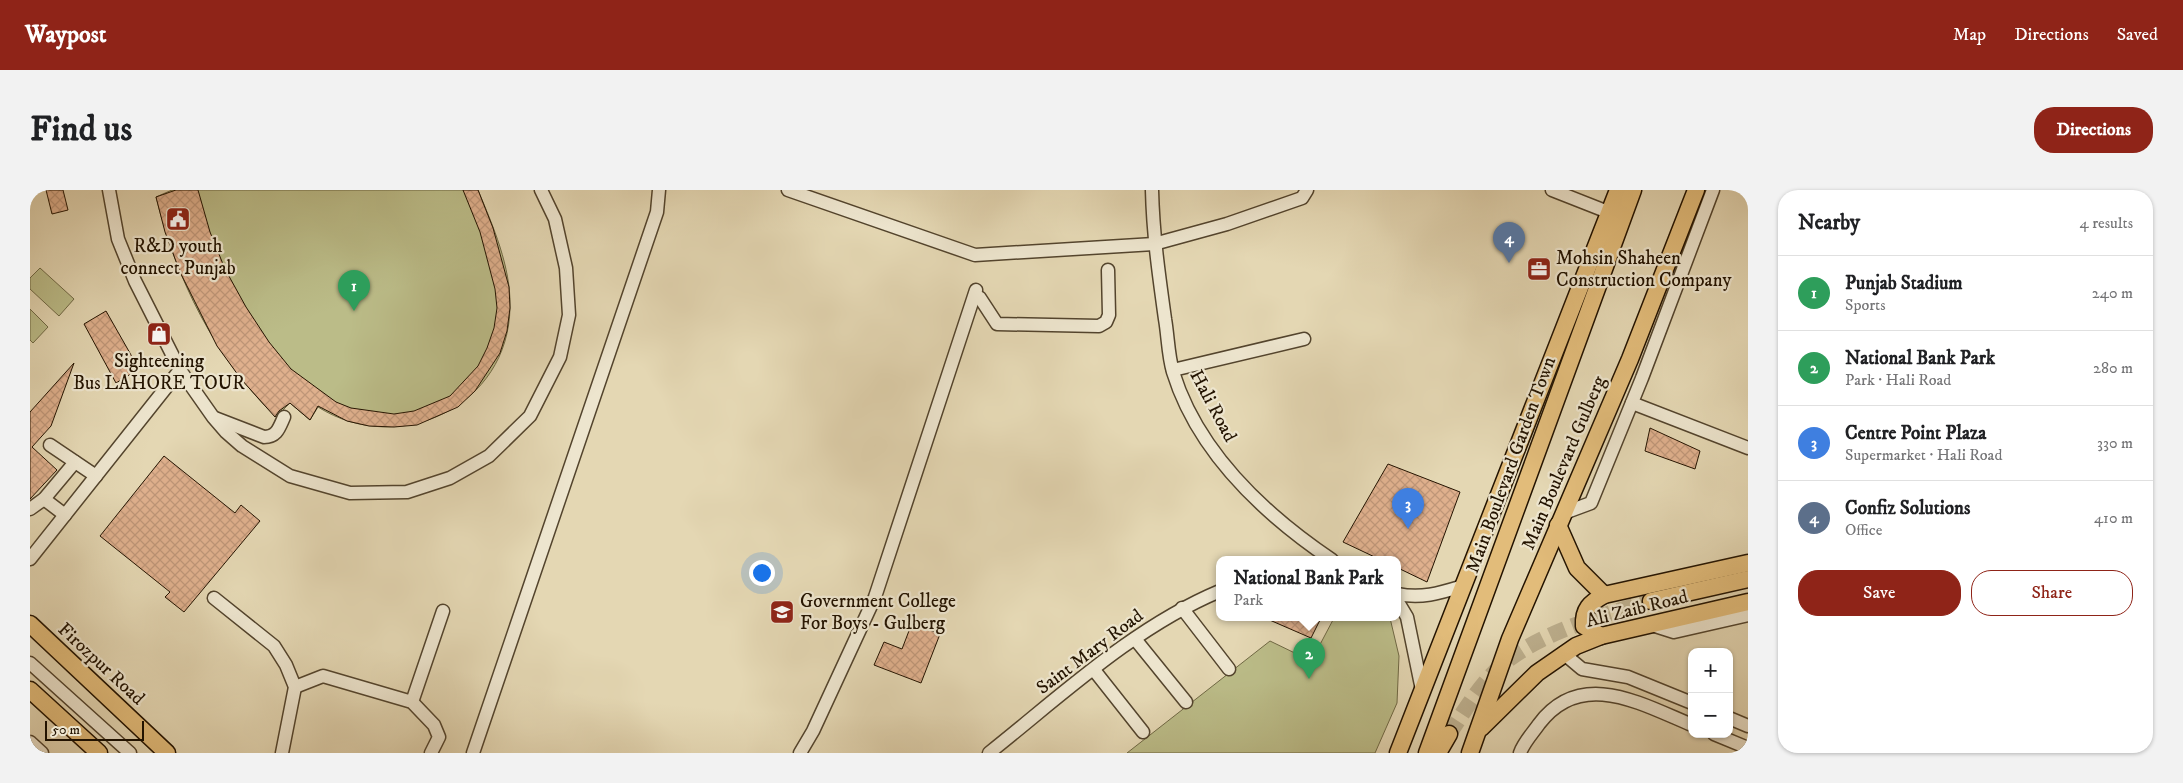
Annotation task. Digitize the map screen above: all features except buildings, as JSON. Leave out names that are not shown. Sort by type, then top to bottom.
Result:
[{"type":"main road","points":[[1398,753],[1618,190]]},
{"type":"main road","name":"Main Boulevard Garden Town","points":[[1427,753],[1633,190]]},
{"type":"main road","name":"Main Boulevard Gulberg","points":[[1470,753],[1510,639],[1630,359],[1696,190]]},
{"type":"main road","name":"Ali Zaib Road","points":[[1561,519],[1577,568],[1604,594],[1748,563]]},
{"type":"main road","points":[[1651,601],[1748,579]]},
{"type":"main road","points":[[1601,636],[1584,626],[1583,616],[1587,607],[1604,594]]},
{"type":"main road","name":"Ali Zaib Road","points":[[1478,731],[1537,673],[1563,653],[1601,636],[1748,602]]},
{"type":"main road","name":"Firozpur Road","points":[[30,624],[167,753]]},
{"type":"main road","points":[[30,690],[99,753]]},
{"type":"main road","points":[[1438,753],[1449,734]]},
{"type":"street","points":[[109,190],[118,239],[132,272],[180,370],[213,417],[242,446],[290,476],[350,493],[407,492],[450,478],[489,456],[530,416],[560,357],[569,315],[566,268],[555,219],[541,190]]},
{"type":"street","points":[[472,753],[657,212],[659,190]]},
{"type":"street","points":[[788,190],[975,255],[1154,244],[1227,224],[1302,198],[1307,190]]},
{"type":"street","name":"Hali Road","points":[[1152,190],[1154,244],[1173,370],[1202,434],[1235,479],[1270,512],[1325,556]]},
{"type":"street","points":[[1552,190],[1608,212]]},
{"type":"street","points":[[1561,519],[1591,503],[1632,403],[1713,190]]},
{"type":"street","points":[[800,753],[813,731],[875,596],[976,292],[997,324],[1099,326],[1106,322],[1109,315],[1108,270]]},
{"type":"street","points":[[1173,370],[1304,339]]},
{"type":"street","points":[[30,559],[180,370]]},
{"type":"street","points":[[1632,403],[1748,448]]},
{"type":"street","points":[[213,417],[264,437],[270,437],[276,433],[284,418]]},
{"type":"street","points":[[50,445],[96,476]]},
{"type":"street","points":[[30,509],[44,499],[74,462]]},
{"type":"street","points":[[44,499],[65,515]]},
{"type":"street","points":[[1401,595],[1414,597],[1437,595],[1463,586]]},
{"type":"street","name":"Saint Mary Road","points":[[989,753],[1135,639],[1182,608],[1216,593]]},
{"type":"street","points":[[214,598],[274,646],[295,687],[282,753]]},
{"type":"street","points":[[1401,607],[1407,617],[1423,693]]},
{"type":"street","points":[[1182,608],[1229,669]]},
{"type":"street","points":[[412,702],[443,611]]},
{"type":"street","points":[[1652,625],[1674,632],[1748,615]]},
{"type":"street","points":[[1135,639],[1186,702]]},
{"type":"street","points":[[1563,653],[1582,670],[1628,677],[1688,701]]},
{"type":"street","points":[[30,663],[130,753]]},
{"type":"street","points":[[1094,670],[1143,732]]},
{"type":"street","points":[[295,687],[323,676],[412,702],[434,725],[439,737],[431,753]]},
{"type":"street","points":[[1520,753],[1545,716],[1562,701],[1576,695],[1600,694],[1624,698],[1688,723]]},
{"type":"street","points":[[1733,720],[1748,726]]},
{"type":"street","points":[[1724,738],[1748,748]]},
{"type":"street","points":[[30,742],[42,753]]},
{"type":"green space","points":[[172,190],[478,190],[500,247],[510,292],[505,342],[491,372],[470,396],[444,413],[414,424],[382,427],[349,421],[318,407],[310,420],[290,403],[276,417],[254,394],[216,343],[187,287],[164,228],[156,197]]},
{"type":"green space","points":[[40,268],[74,299],[59,316],[30,289],[30,278]]},
{"type":"green space","points":[[30,309],[48,327],[33,343],[30,340]]},
{"type":"green space","points":[[1332,621],[1391,621],[1399,656],[1397,703],[1375,753],[1127,753],[1270,641],[1301,656],[1315,654]]},
{"type":"tunnel","points":[[1449,734],[1474,697],[1495,671],[1518,653],[1574,626],[1651,601]]},
{"type":"place","name":"R&D youth connect Punjab","points":[[178,219]]},
{"type":"place","name":"Confiz Solutions","points":[[1509,263]]},
{"type":"place","name":"Mohsin Shaheen Construction Company","points":[[1539,269]]},
{"type":"place","name":"Punjab Stadium","points":[[354,311]]},
{"type":"place","name":"Sighteening Bus LAHORE TOUR","points":[[159,334]]},
{"type":"place","name":"Centre Point Plaza","points":[[1408,529]]},
{"type":"place","name":"Government College For Boys - Gulberg","points":[[782,612]]},
{"type":"place","name":"National Bank Park","points":[[1309,679]]}]
